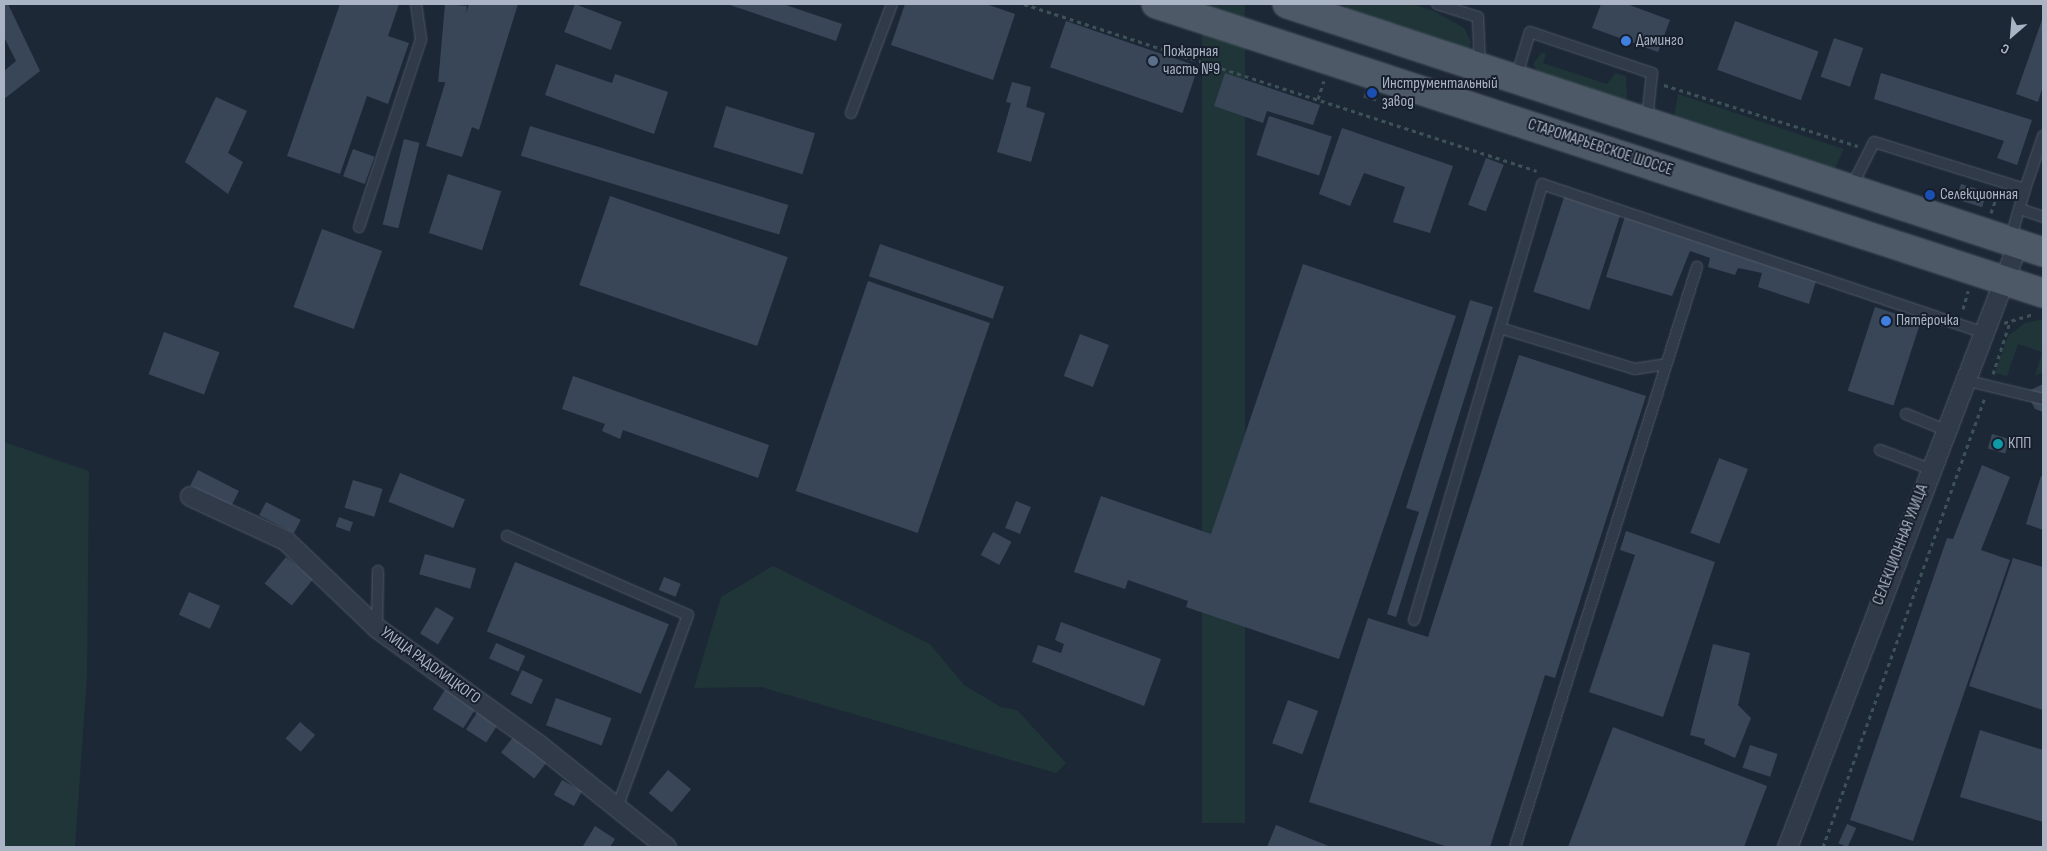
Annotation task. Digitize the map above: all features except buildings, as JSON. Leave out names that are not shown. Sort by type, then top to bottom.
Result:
[{"type":"main road","points":[[1287,4],[2043,252]]},
{"type":"main road","name":"СТАРОМАРЬЕВСКОЕ ШОССЕ","points":[[1162,5],[2004,281],[2042,303]]},
{"type":"street","name":"СЕЛЕКЦИОННАЯ УЛИЦА","points":[[1787,847],[1964,380],[2004,281],[2014,242]]},
{"type":"street","name":"УЛИЦА РАДОЛИЦКОГО","points":[[190,496],[285,540],[377,628],[538,744],[666,847]]},
{"type":"lane","points":[[359,227],[421,39],[416,4]]},
{"type":"lane","points":[[851,113],[892,4]]},
{"type":"lane","points":[[1437,4],[1478,17],[1480,67]]},
{"type":"lane","points":[[1516,79],[1530,32],[1652,73],[1647,122]]},
{"type":"lane","points":[[2014,242],[2025,189],[2043,136]]},
{"type":"lane","points":[[1851,189],[1874,142],[2025,189]]},
{"type":"lane","points":[[1414,620],[1542,184],[1986,325]]},
{"type":"lane","points":[[2020,209],[2043,217]]},
{"type":"lane","points":[[1516,847],[1697,267]]},
{"type":"lane","points":[[1500,328],[1635,370],[1666,364]]},
{"type":"lane","points":[[1964,380],[2043,399]]},
{"type":"lane","points":[[1906,414],[1945,430]]},
{"type":"lane","points":[[1880,450],[1930,469]]},
{"type":"lane","points":[[507,536],[688,615],[617,808]]},
{"type":"lane","points":[[377,628],[378,571]]},
{"type":"path","points":[[1024,4],[1548,174]]},
{"type":"path","points":[[1651,81],[1869,150]]},
{"type":"path","points":[[1953,306],[1986,325],[2009,324],[2042,303]]},
{"type":"path","points":[[1824,847],[2009,324]]},
{"type":"green space","points":[[1202,4],[1245,4],[1245,823],[1202,823]]},
{"type":"green space","points":[[1346,4],[1412,4],[1434,11],[1464,28],[1471,42],[1469,51],[1345,11]]},
{"type":"green space","points":[[1542,52],[1546,54],[1543,63],[1607,84],[1615,73],[1626,76],[1627,98],[1624,101],[1539,74],[1533,64]]},
{"type":"green space","points":[[1678,94],[1844,149],[1835,168],[1827,172],[1673,121]]},
{"type":"green space","points":[[2043,319],[2043,372],[2035,376],[2042,352],[2018,344],[2007,376],[1995,373],[2008,336],[2025,323]]},
{"type":"green space","points":[[4,442],[89,471],[87,676],[75,847],[4,847]]},
{"type":"green space","points":[[773,566],[930,644],[964,685],[1001,707],[1017,710],[1066,763],[1056,773],[761,687],[694,688],[721,597]]},
{"type":"place","name":"Даминго","points":[[1626,41]]},
{"type":"place","name":"Пожарная часть №9","points":[[1153,61]]},
{"type":"place","name":"Инструментальный завод","points":[[1372,93]]},
{"type":"place","name":"Селекционная","points":[[1930,195]]},
{"type":"place","name":"Пятёрочка","points":[[1886,321]]},
{"type":"place","name":"КПП","points":[[1998,444]]}]
